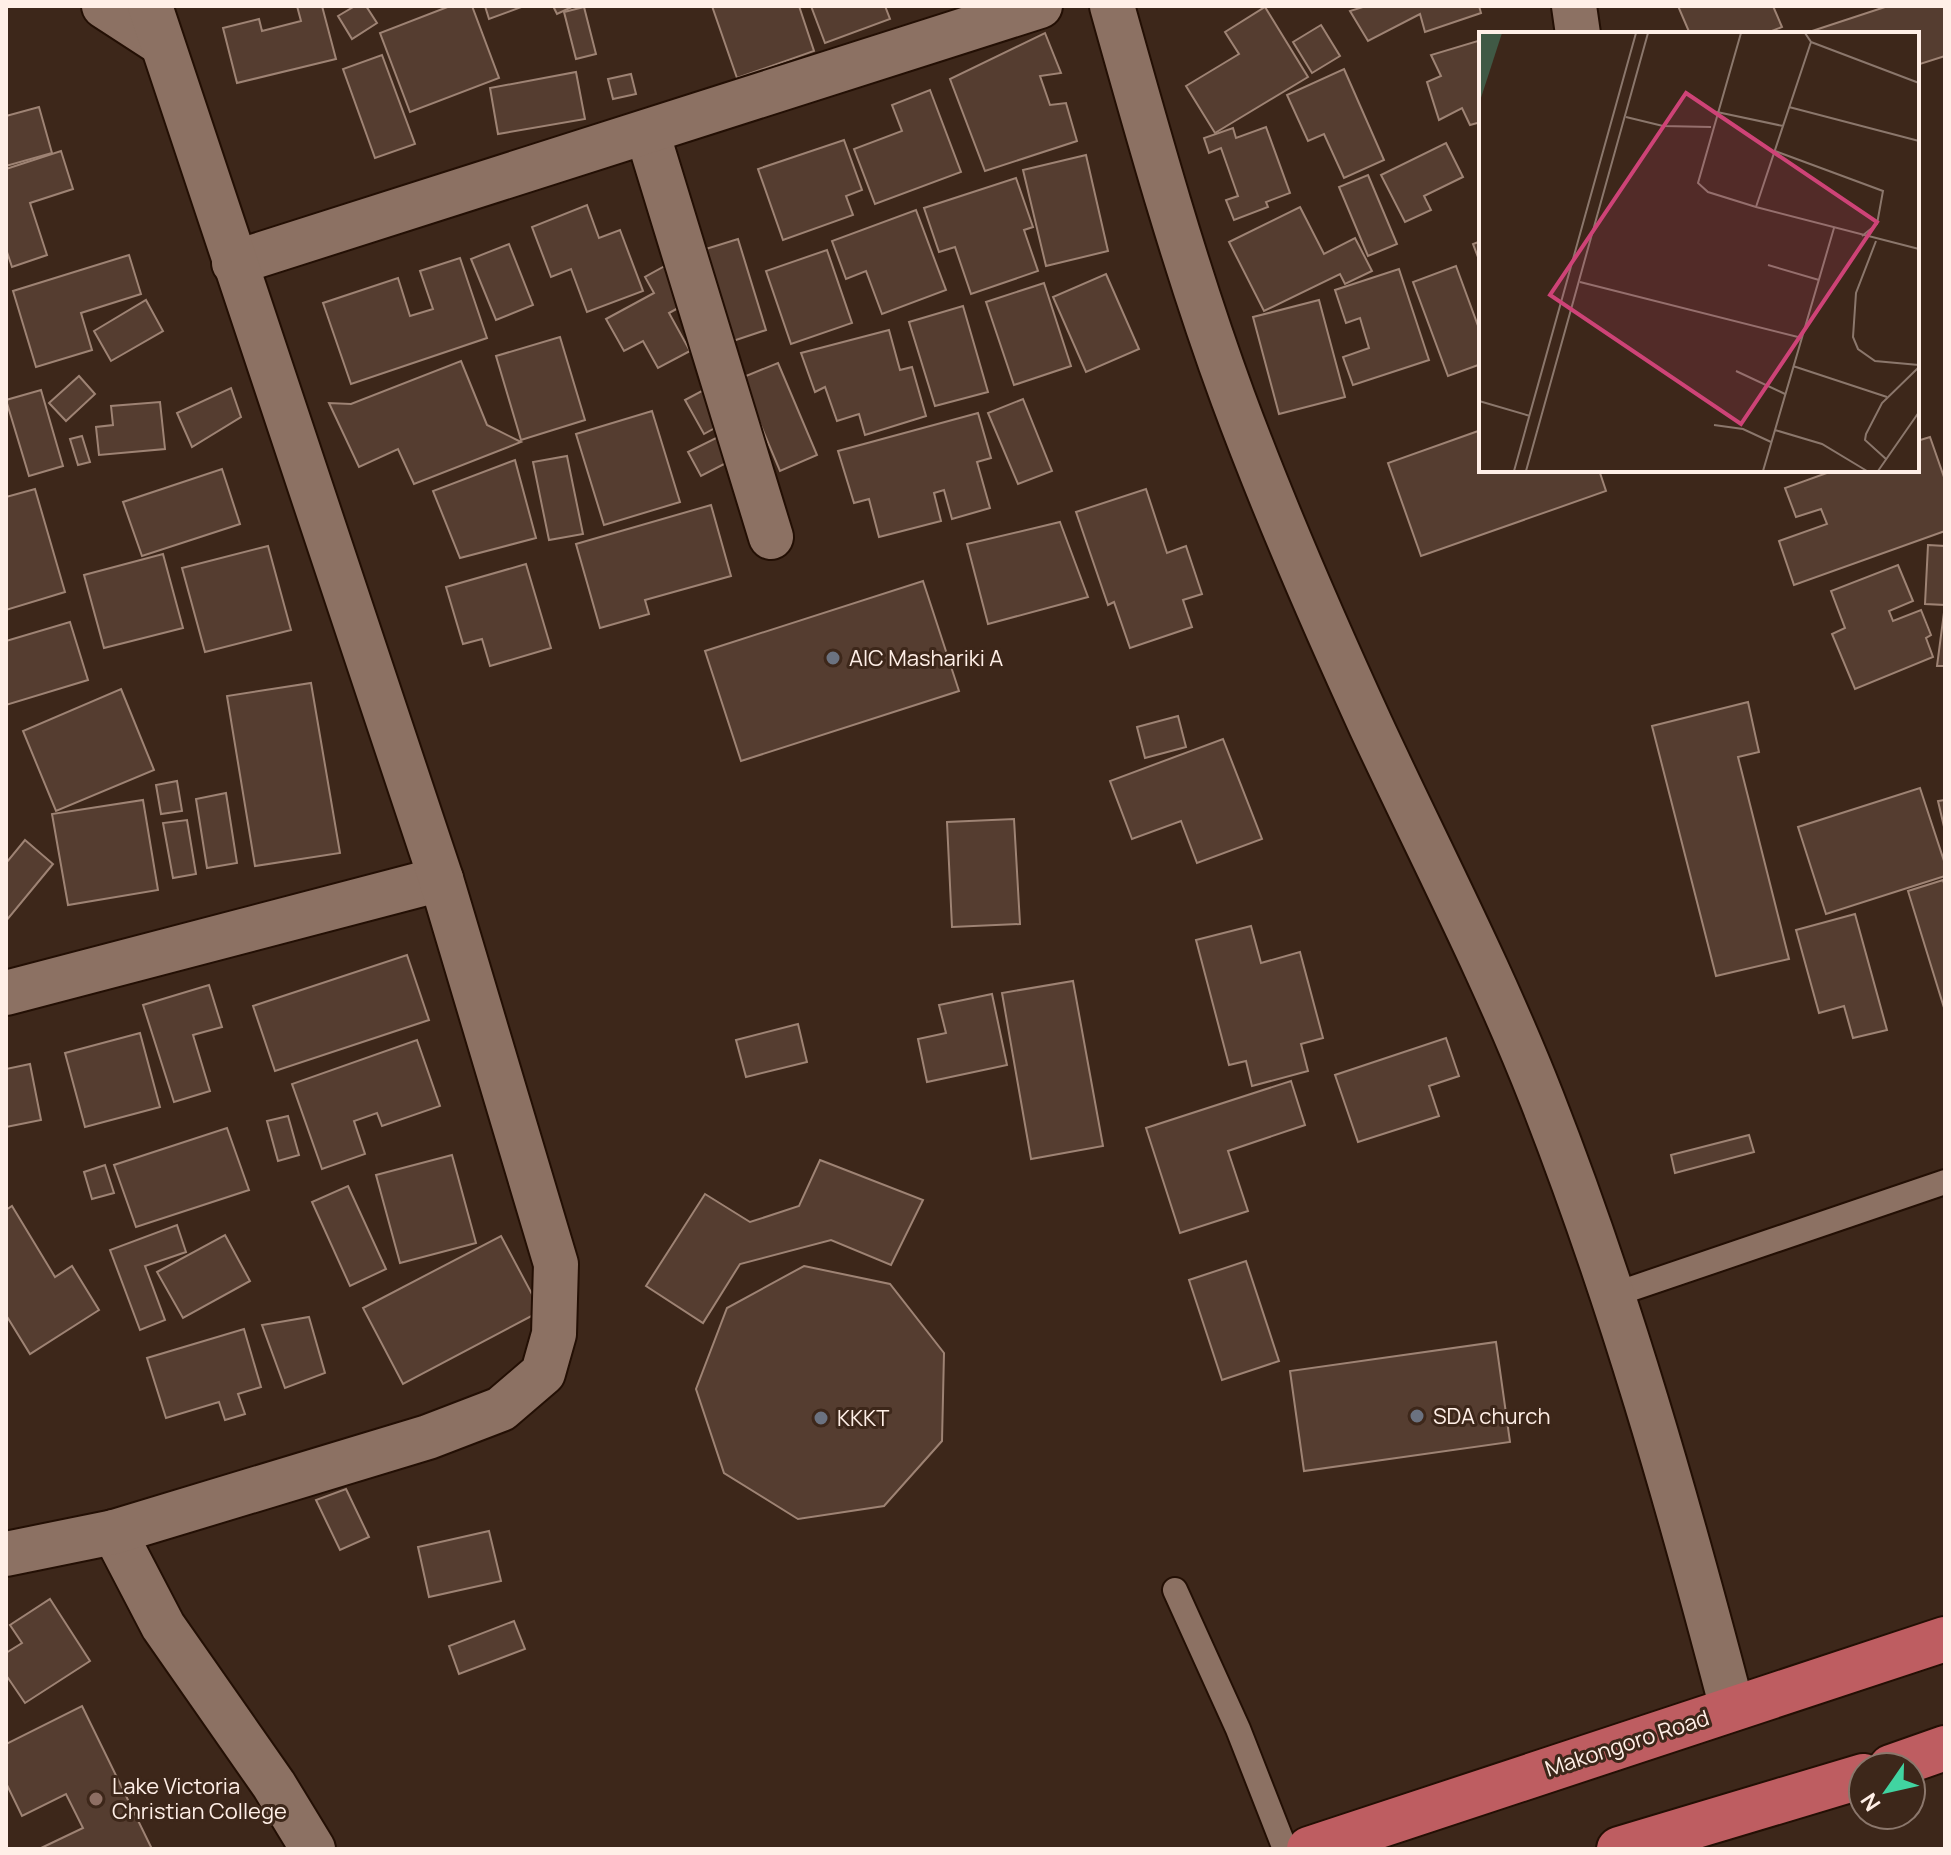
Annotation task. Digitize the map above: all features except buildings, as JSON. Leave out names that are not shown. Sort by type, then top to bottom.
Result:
[{"type":"main road","name":"Makongoro Road","points":[[1309,1849],[1945,1639]]},
{"type":"main road","points":[[1619,1849],[1847,1781]]},
{"type":"street","points":[[6,1554],[114,1532],[443,1431],[501,1409],[543,1373],[554,1334],[556,1264],[441,879],[155,25],[104,6]]},
{"type":"street","points":[[234,263],[1040,6]]},
{"type":"street","points":[[1112,6],[1159,173],[1233,399],[1371,726],[1473,935],[1542,1099],[1613,1295],[1676,1496],[1732,1708]]},
{"type":"street","points":[[1574,6],[1578,32]]},
{"type":"street","points":[[647,132],[771,537]]},
{"type":"street","points":[[6,993],[441,879]]},
{"type":"street","points":[[114,1532],[163,1626],[274,1785],[313,1849]]},
{"type":"lane","points":[[1613,1295],[1945,1182]]},
{"type":"lane","points":[[1175,1590],[1238,1729],[1285,1849]]},
{"type":"place","name":"AIC Mashariki A","points":[[833,658]]},
{"type":"place","name":"SDA church","points":[[1417,1416]]},
{"type":"place","name":"KKKT","points":[[821,1418]]},
{"type":"place","name":"Lake Victoria Christian College","points":[[96,1799]]}]
